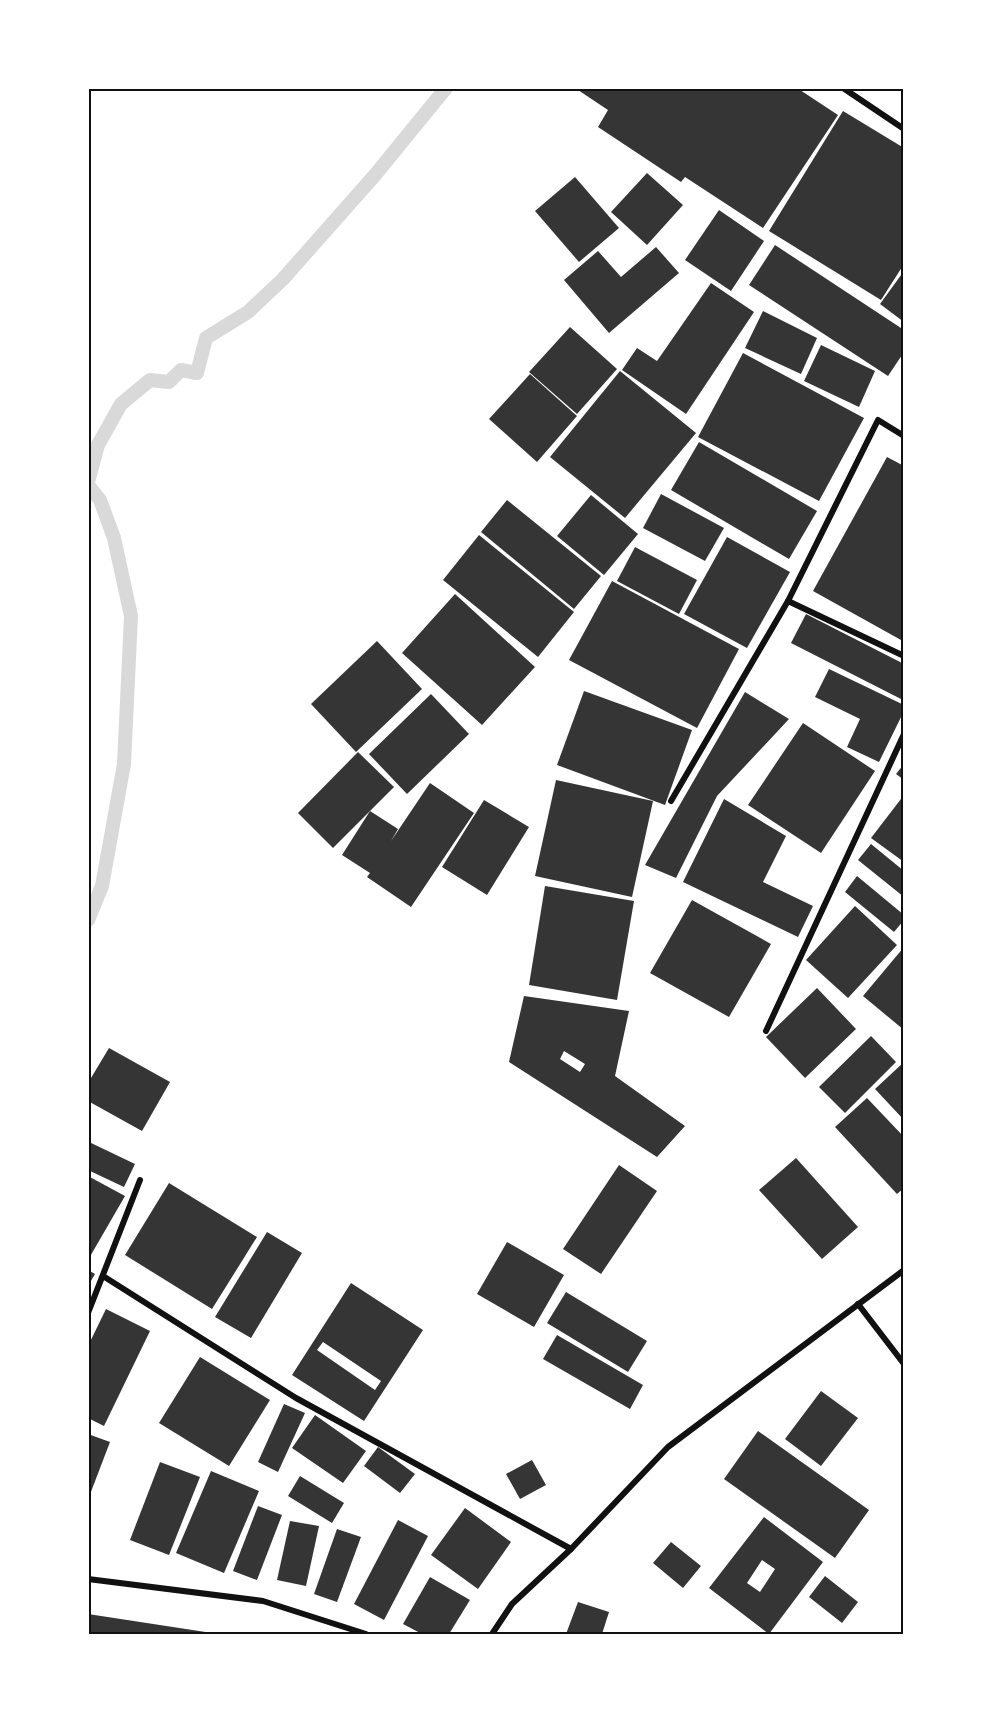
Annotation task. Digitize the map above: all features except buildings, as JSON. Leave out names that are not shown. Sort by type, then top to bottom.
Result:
[{"type":"street","points":[[843,88],[903,129]]},
{"type":"street","points":[[671,801],[788,601],[878,420],[903,436]]},
{"type":"street","points":[[788,601],[903,656]]},
{"type":"street","points":[[766,1031],[903,734]]},
{"type":"street","points":[[88,1313],[140,1180]]},
{"type":"street","points":[[492,1635],[512,1604],[571,1549],[668,1447],[903,1270]]},
{"type":"street","points":[[103,1276],[296,1398],[571,1549]]},
{"type":"street","points":[[858,1304],[903,1364]]},
{"type":"street","points":[[88,1579],[263,1601],[366,1635]]},
{"type":"waterway","points":[[88,482],[98,445],[121,404],[150,380],[169,382],[181,370],[197,373],[206,338],[248,312],[283,279],[375,175],[446,88]]},
{"type":"waterway","points":[[88,485],[100,500],[114,538],[131,616],[124,764],[102,886],[88,920]]}]
